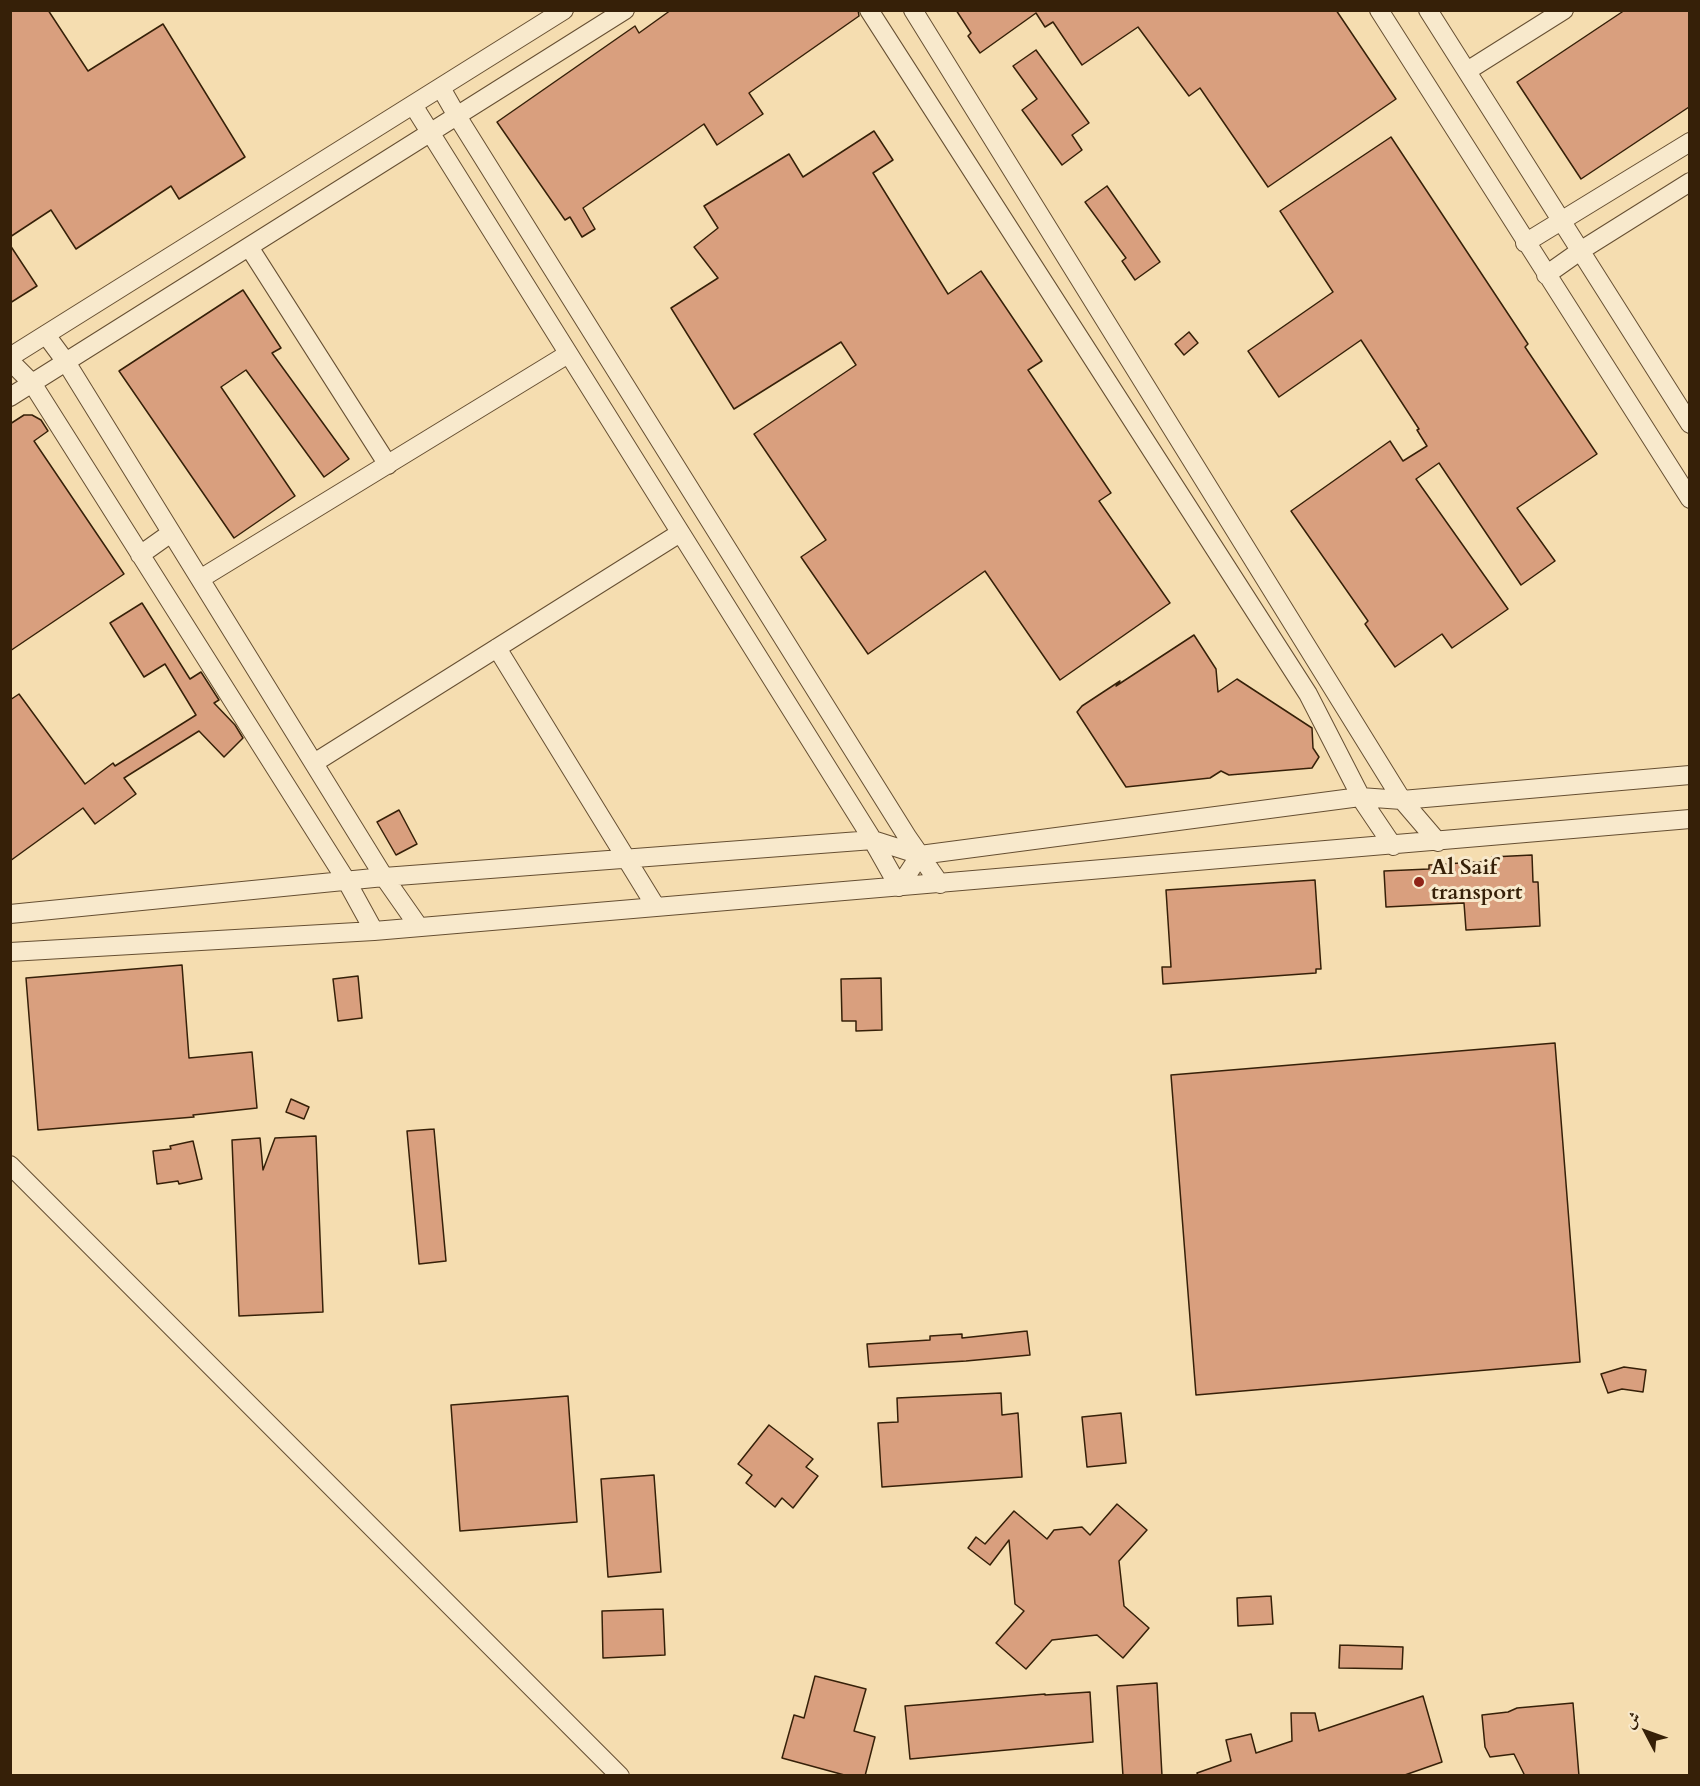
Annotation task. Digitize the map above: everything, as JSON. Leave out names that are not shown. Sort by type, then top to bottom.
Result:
[{"type":"street","points":[[374,931],[346,880],[32,384],[10,359],[564,10]]},
{"type":"street","points":[[10,397],[625,10]]},
{"type":"street","points":[[869,10],[1308,694],[1360,796],[1393,846]]},
{"type":"street","points":[[913,10],[1402,800],[1438,842]]},
{"type":"street","points":[[1379,10],[1689,499]]},
{"type":"street","points":[[1428,10],[1689,424]]},
{"type":"street","points":[[1467,71],[1564,10]]},
{"type":"street","points":[[441,88],[940,884]]},
{"type":"street","points":[[413,105],[873,840],[900,887]]},
{"type":"street","points":[[1525,243],[1689,142]]},
{"type":"street","points":[[1546,275],[1689,182]]},
{"type":"street","points":[[249,247],[388,465]]},
{"type":"street","points":[[46,335],[66,362],[384,877],[419,927]]},
{"type":"street","points":[[200,579],[568,354]]},
{"type":"street","points":[[140,555],[171,533]]},
{"type":"street","points":[[314,763],[680,533]]},
{"type":"street","points":[[497,648],[656,908]]},
{"type":"street","points":[[10,914],[346,880],[873,840],[920,855],[1360,796],[1402,800],[1689,775]]},
{"type":"street","points":[[10,952],[374,931],[1689,819]]},
{"type":"street","points":[[900,887],[920,855]]},
{"type":"street","points":[[10,1165],[620,1776]]},
{"type":"building","points":[[10,10],[48,10],[88,71],[163,24],[245,157],[179,199],[171,186],[76,249],[51,210],[10,237]]},
{"type":"building","points":[[671,10],[858,10],[859,16],[749,93],[763,114],[717,145],[704,124],[583,208],[595,229],[582,237],[570,217],[565,220],[497,122],[635,26],[639,33]]},
{"type":"building","points":[[956,10],[1336,10],[1396,99],[1268,187],[1200,88],[1189,96],[1138,27],[1082,65],[1053,22],[1045,27],[1036,13],[980,53],[968,36],[971,33]]},
{"type":"building","points":[[1625,10],[1689,10],[1689,107],[1581,179],[1517,82]]},
{"type":"building","points":[[1036,50],[1089,123],[1072,135],[1082,150],[1062,165],[1022,110],[1037,99],[1013,66]]},
{"type":"building","points":[[874,131],[893,160],[873,173],[948,294],[981,271],[1042,361],[1028,370],[1111,493],[1099,501],[1170,603],[1060,680],[985,571],[868,654],[801,557],[826,540],[754,434],[856,365],[841,342],[734,409],[671,308],[718,278],[694,247],[718,228],[704,206],[789,154],[803,177]]},
{"type":"building","points":[[1391,137],[1528,344],[1525,347],[1597,454],[1517,508],[1555,561],[1521,585],[1439,463],[1416,479],[1508,609],[1452,648],[1442,634],[1395,667],[1365,624],[1368,621],[1291,511],[1390,441],[1403,461],[1427,446],[1417,430],[1419,429],[1361,340],[1279,397],[1248,351],[1333,292],[1280,211]]},
{"type":"building","points":[[1107,186],[1160,262],[1135,280],[1122,261],[1126,258],[1085,202]]},
{"type":"building","points":[[10,245],[37,286],[10,303]]},
{"type":"building","points":[[243,290],[281,348],[272,353],[349,459],[324,477],[246,370],[221,387],[295,496],[234,538],[119,371]]},
{"type":"building","points":[[1189,332],[1198,343],[1184,355],[1175,344]]},
{"type":"building","points":[[24,415],[32,415],[41,420],[48,431],[34,441],[124,574],[10,651],[10,424]]},
{"type":"building","points":[[142,603],[190,679],[201,672],[219,700],[214,703],[235,725],[243,738],[224,757],[199,731],[124,778],[136,794],[95,824],[83,808],[10,861],[10,700],[19,694],[85,784],[113,763],[115,766],[196,715],[165,664],[144,677],[110,623]]},
{"type":"building","points":[[1194,635],[1216,669],[1218,692],[1237,679],[1312,728],[1313,748],[1319,757],[1312,768],[1229,775],[1221,771],[1210,778],[1126,787],[1077,712],[1082,706]]},
{"type":"building","points":[[399,810],[417,844],[396,855],[377,822]]},
{"type":"building","points":[[1532,855],[1533,882],[1538,882],[1540,926],[1466,930],[1464,903],[1386,907],[1384,871],[1429,869],[1429,865],[1492,861],[1492,857]]},
{"type":"building","points":[[1315,880],[1321,969],[1316,969],[1316,973],[1163,984],[1162,967],[1171,967],[1166,890]]},
{"type":"building","points":[[182,965],[189,1058],[252,1052],[257,1108],[193,1115],[194,1117],[38,1130],[26,978]]},
{"type":"building","points":[[358,976],[362,1018],[338,1021],[333,979]]},
{"type":"building","points":[[881,978],[882,1030],[856,1031],[856,1021],[842,1021],[841,979]]},
{"type":"building","points":[[1555,1043],[1580,1362],[1196,1395],[1171,1075]]},
{"type":"building","points":[[291,1099],[309,1107],[304,1119],[286,1112]]},
{"type":"building","points":[[434,1129],[446,1261],[419,1264],[407,1131]]},
{"type":"building","points":[[316,1136],[323,1312],[239,1316],[232,1140],[260,1138],[263,1170],[275,1138]]},
{"type":"building","points":[[193,1141],[202,1179],[179,1184],[178,1181],[157,1184],[153,1151],[171,1149],[170,1146]]},
{"type":"building","points":[[1027,1331],[1030,1355],[869,1367],[867,1344],[930,1340],[930,1336],[962,1334],[962,1338]]},
{"type":"building","points":[[1624,1367],[1646,1370],[1643,1392],[1622,1389],[1608,1393],[1601,1374]]},
{"type":"building","points":[[1001,1393],[1002,1415],[1018,1413],[1022,1477],[882,1487],[878,1423],[898,1422],[897,1398]]},
{"type":"building","points":[[568,1396],[577,1522],[460,1531],[451,1405]]},
{"type":"building","points":[[1121,1413],[1126,1463],[1087,1467],[1082,1417]]},
{"type":"building","points":[[769,1425],[813,1459],[806,1467],[818,1476],[793,1508],[782,1498],[775,1507],[746,1483],[752,1475],[738,1464]]},
{"type":"building","points":[[654,1475],[661,1572],[608,1577],[601,1479]]},
{"type":"building","points":[[1117,1504],[1147,1530],[1119,1561],[1124,1606],[1149,1628],[1123,1658],[1097,1635],[1052,1640],[1026,1669],[996,1643],[1024,1611],[1015,1604],[1009,1540],[990,1565],[968,1548],[976,1537],[985,1544],[1014,1511],[1047,1539],[1054,1530],[1082,1527],[1090,1535]]},
{"type":"building","points":[[1271,1596],[1273,1624],[1238,1626],[1237,1598]]},
{"type":"building","points":[[663,1609],[665,1655],[603,1658],[602,1611]]},
{"type":"building","points":[[1340,1645],[1403,1647],[1402,1669],[1339,1668]]},
{"type":"building","points":[[815,1676],[866,1689],[854,1731],[875,1737],[865,1776],[848,1776],[782,1758],[794,1715],[804,1718]]},
{"type":"building","points":[[1157,1683],[1162,1776],[1123,1776],[1117,1686]]},
{"type":"building","points":[[1090,1692],[1093,1742],[910,1759],[905,1706]]},
{"type":"building","points":[[1423,1696],[1442,1762],[1402,1776],[1198,1776],[1197,1773],[1231,1761],[1226,1740],[1251,1734],[1256,1753],[1292,1741],[1291,1713],[1315,1713],[1319,1731]]},
{"type":"building","points":[[1573,1703],[1579,1776],[1525,1776],[1514,1754],[1490,1757],[1485,1747],[1482,1715],[1508,1712],[1517,1708]]},
{"type":"place","name":"Al Saif transport","points":[[1419,882]]}]
